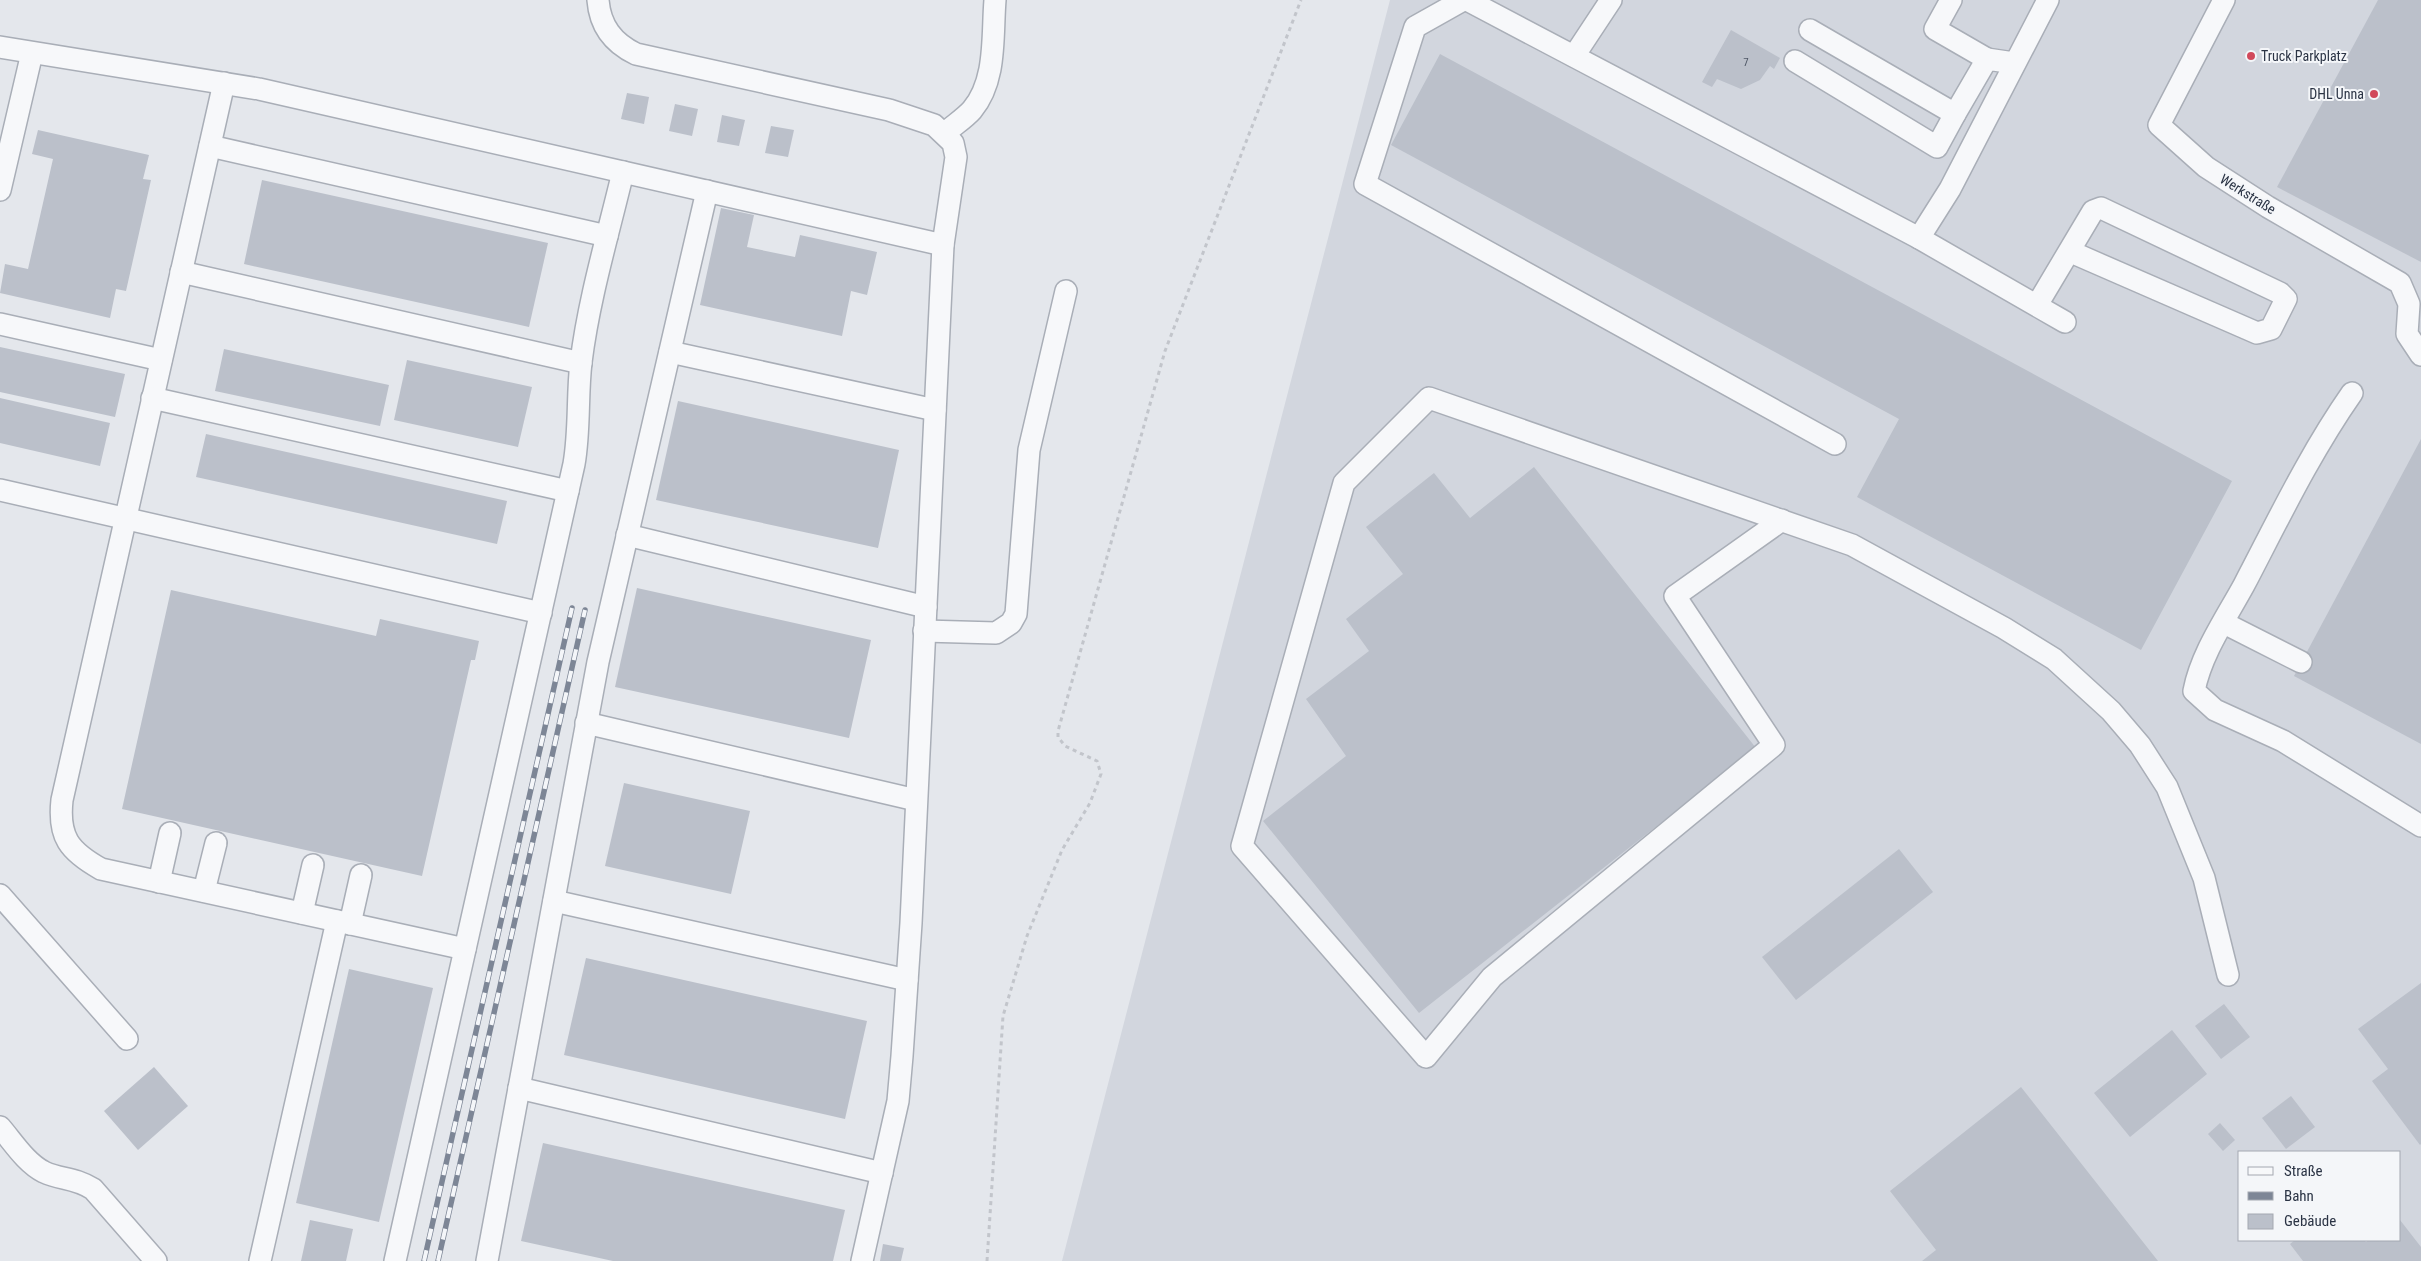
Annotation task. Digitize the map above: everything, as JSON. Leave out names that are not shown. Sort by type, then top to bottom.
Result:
[{"type":"street","points":[[598,0],[599,12],[611,37],[622,47],[636,54],[889,110],[934,125],[945,133],[953,143],[956,157],[943,245],[907,980],[898,1101],[862,1261]]},
{"type":"street","points":[[945,133],[971,110],[982,94],[990,62],[994,0]]},
{"type":"street","points":[[1463,0],[1415,27],[1365,184],[1835,444]]},
{"type":"street","points":[[1467,0],[1919,238],[2038,305],[2064,322]]},
{"type":"street","points":[[1574,56],[1611,0]]},
{"type":"street","points":[[1951,0],[1936,29],[1987,59],[2014,63]]},
{"type":"street","points":[[1919,238],[1950,189],[2048,0]]},
{"type":"street","name":"Werkstraße","points":[[2224,0],[2159,125],[2206,167],[2268,207],[2400,283],[2409,304],[2407,334],[2421,355]]},
{"type":"street","points":[[1810,30],[1955,114]]},
{"type":"street","points":[[0,47],[224,83],[943,245]]},
{"type":"street","points":[[0,190],[32,53]]},
{"type":"street","points":[[1795,61],[1937,147],[1987,59]]},
{"type":"street","points":[[224,83],[62,800],[60,818],[63,835],[72,849],[100,869],[465,949]]},
{"type":"street","points":[[210,146],[608,236]]},
{"type":"street","points":[[395,1261],[568,491],[579,436],[581,363],[587,320],[623,172]]},
{"type":"street","points":[[487,1261],[598,662],[707,191]]},
{"type":"street","points":[[2038,305],[2093,211],[2101,208],[2280,293],[2286,299],[2271,329],[2256,333],[2078,255],[2072,248]]},
{"type":"street","points":[[181,272],[581,363]]},
{"type":"street","points":[[924,631],[996,633],[1011,622],[1016,614],[1028,450],[1066,291]]},
{"type":"street","points":[[0,324],[161,360]]},
{"type":"street","points":[[670,352],[935,410]]},
{"type":"street","points":[[2352,393],[2328,426],[2197,674],[2194,691],[2215,710],[2283,742],[2421,826]]},
{"type":"street","points":[[152,398],[568,491]]},
{"type":"street","points":[[1782,520],[1675,596],[1774,745],[1492,977],[1426,1057],[1242,846],[1344,483],[1429,398],[1782,520],[1852,545],[2004,628],[2054,659],[2111,711],[2140,745],[2167,787],[2204,878],[2228,975]]},
{"type":"street","points":[[0,490],[541,613]]},
{"type":"street","points":[[627,535],[926,607]]},
{"type":"street","points":[[2224,623],[2301,662]]},
{"type":"street","points":[[586,724],[916,800]]},
{"type":"street","points":[[159,882],[170,833]]},
{"type":"street","points":[[204,892],[216,843]]},
{"type":"street","points":[[302,913],[313,865]]},
{"type":"street","points":[[260,1261],[344,922],[361,875]]},
{"type":"street","points":[[0,894],[128,1039]]},
{"type":"street","points":[[554,901],[907,980]]},
{"type":"street","points":[[519,1088],[882,1173]]},
{"type":"street","points":[[0,1127],[34,1166],[46,1173],[79,1180],[93,1189],[156,1261]]},
{"type":"path","points":[[987,1261],[1003,1016],[1027,936],[1062,850],[1090,803],[1101,774],[1097,761],[1065,746],[1058,737],[1058,731],[1165,351],[1301,0]]},
{"type":"shaded area","points":[[1390,0],[2421,0],[2421,1261],[1062,1261]]},
{"type":"building","name":"DHL Unna","points":[[2378,0],[2421,0],[2421,262],[2277,187]]},
{"type":"building","points":[[1731,30],[1780,58],[1774,69],[1770,66],[1760,80],[1741,89],[1717,79],[1712,87],[1702,82]]},
{"type":"building","points":[[1440,54],[2232,481],[2141,650],[1857,497],[1899,419],[1391,145]]},
{"type":"building","points":[[627,93],[649,97],[644,124],[621,119]]},
{"type":"building","points":[[675,104],[698,109],[692,136],[669,131]]},
{"type":"building","points":[[722,115],[745,120],[739,146],[717,142]]},
{"type":"building","points":[[771,126],[794,130],[788,157],[765,153]]},
{"type":"building","points":[[38,130],[149,155],[143,179],[151,180],[126,291],[116,289],[110,318],[0,293],[5,264],[28,269],[53,159],[32,154]]},
{"type":"building","points":[[262,180],[548,243],[529,327],[244,264]]},
{"type":"building","points":[[721,208],[754,215],[747,247],[795,257],[800,235],[877,252],[867,295],[851,291],[842,336],[700,305]]},
{"type":"building","points":[[0,347],[125,374],[115,417],[0,392]]},
{"type":"building","points":[[224,349],[389,385],[380,426],[215,391]]},
{"type":"building","points":[[407,360],[532,387],[518,447],[394,420]]},
{"type":"building","points":[[0,398],[110,423],[100,466],[0,443]]},
{"type":"building","points":[[678,401],[899,450],[878,548],[656,500]]},
{"type":"building","points":[[206,434],[507,501],[497,544],[196,477]]},
{"type":"building","points":[[2421,439],[2421,744],[2294,676]]},
{"type":"building","points":[[1534,467],[1756,748],[1419,1013],[1263,821],[1346,756],[1306,699],[1369,651],[1346,619],[1403,574],[1366,527],[1434,473],[1470,518]]},
{"type":"building","points":[[637,588],[871,640],[849,738],[615,687]]},
{"type":"building","points":[[171,590],[376,636],[380,619],[479,641],[475,660],[471,660],[422,876],[122,809]]},
{"type":"building","points":[[624,783],[750,811],[731,894],[605,866]]},
{"type":"building","points":[[1899,849],[1933,892],[1796,1000],[1762,957]]},
{"type":"building","points":[[586,958],[867,1021],[845,1119],[564,1055]]},
{"type":"building","points":[[349,969],[433,988],[379,1222],[296,1203]]},
{"type":"building","points":[[2421,983],[2420,1145],[2372,1081],[2388,1069],[2358,1029]]},
{"type":"building","points":[[2224,1004],[2250,1037],[2221,1059],[2195,1026]]},
{"type":"building","points":[[2172,1030],[2207,1074],[2130,1137],[2094,1093]]},
{"type":"building","points":[[154,1067],[188,1106],[138,1150],[104,1111]]},
{"type":"building","points":[[2021,1087],[2158,1261],[1922,1261],[1936,1250],[1890,1191]]},
{"type":"building","points":[[2291,1096],[2315,1127],[2286,1149],[2262,1118]]},
{"type":"building","points":[[2220,1123],[2235,1140],[2223,1151],[2208,1134]]},
{"type":"building","points":[[543,1143],[845,1210],[833,1261],[613,1261],[521,1241]]},
{"type":"building","points":[[310,1220],[353,1229],[346,1261],[301,1261]]},
{"type":"building","points":[[2401,1221],[2421,1247],[2421,1261],[2303,1261],[2290,1244],[2294,1241],[2401,1241]]},
{"type":"building","points":[[883,1244],[904,1248],[901,1261],[880,1261]]},
{"type":"railway","points":[[424,1261],[572,608]]},
{"type":"railway","points":[[438,1261],[585,610]]},
{"type":"place","name":"Truck Parkplatz","points":[[2251,56]]},
{"type":"place","name":"DHL Unna","points":[[2374,94]]}]
